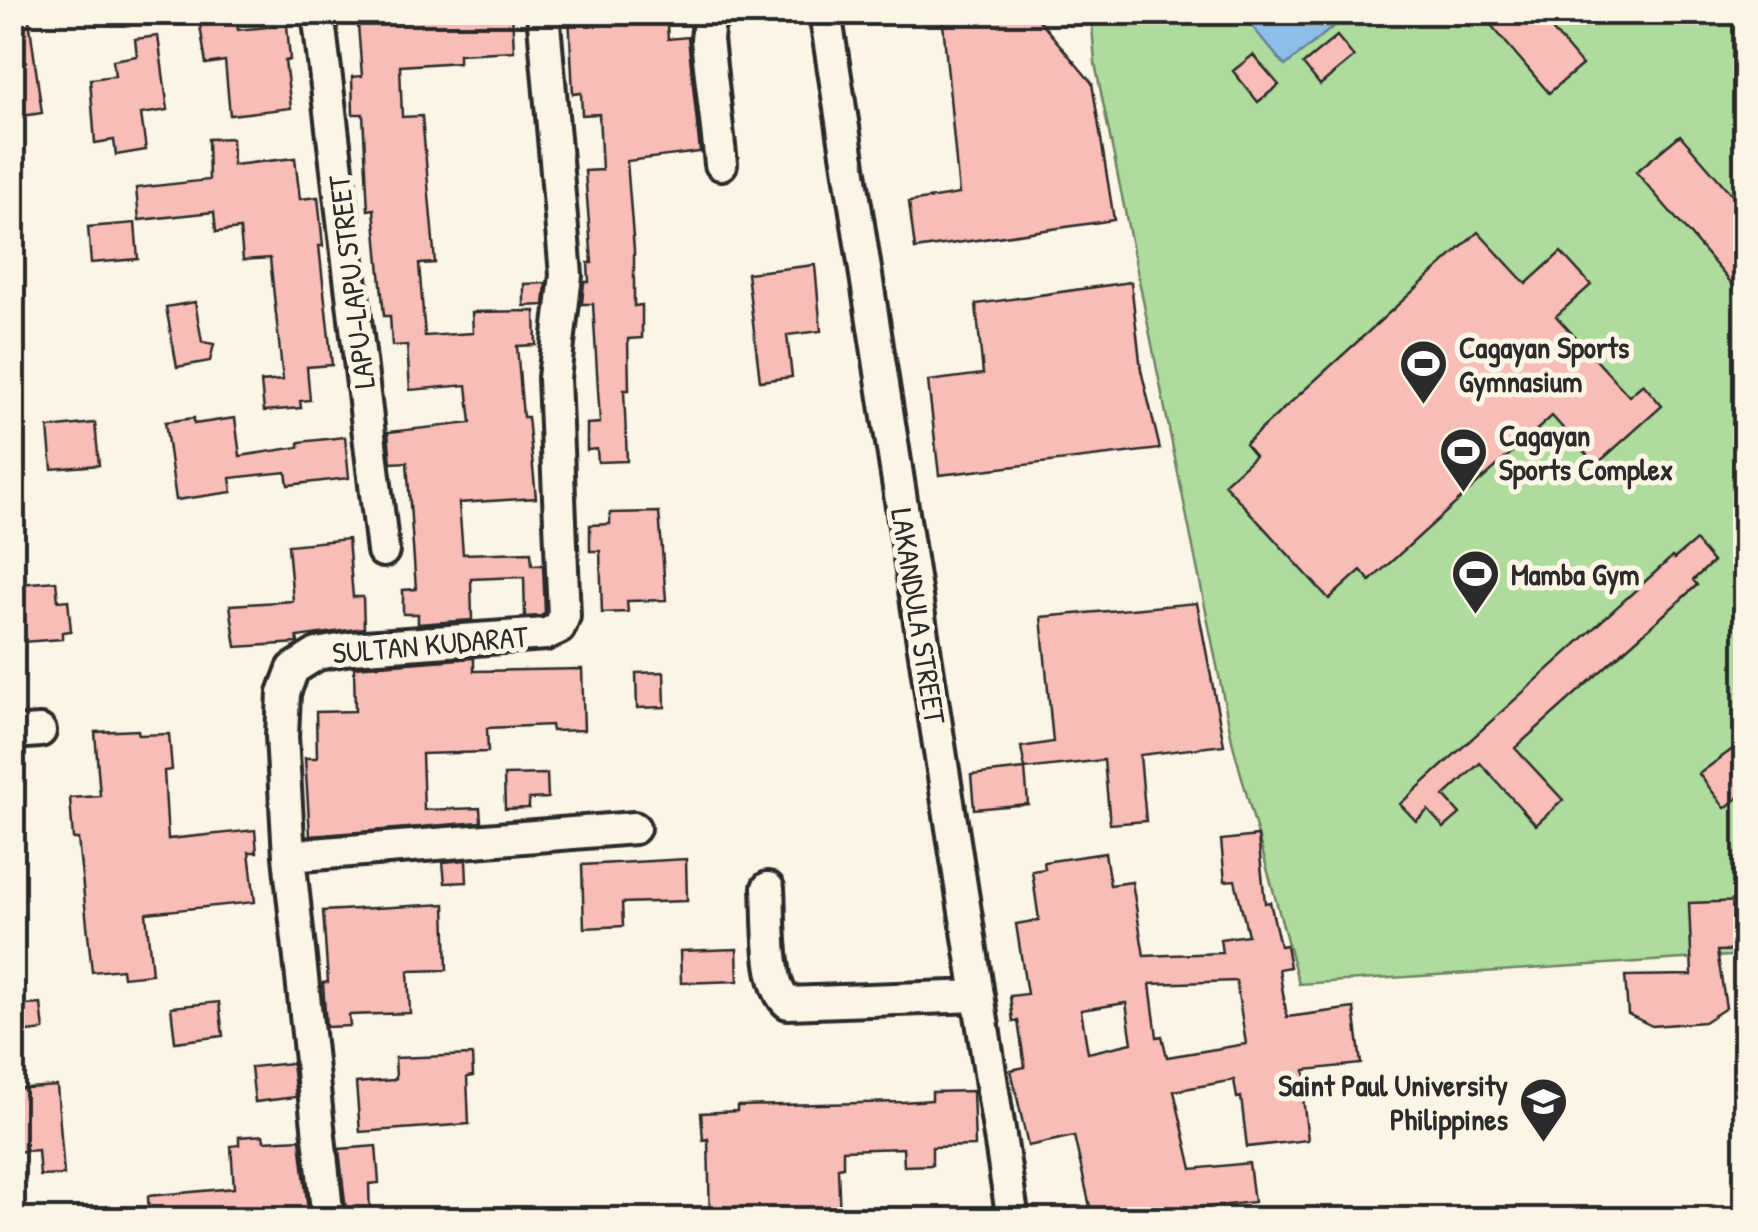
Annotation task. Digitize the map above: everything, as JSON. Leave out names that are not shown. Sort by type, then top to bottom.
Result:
[{"type":"street","name":"LAPU-LAPU STREET","points":[[318,12],[383,551]]},
{"type":"street","name":"SULTAN KUDARAT","points":[[328,1220],[289,856],[282,736],[284,693],[293,670],[317,654],[351,648],[546,634],[559,628],[564,616],[554,378],[566,275],[543,12]]},
{"type":"street","points":[[720,12],[709,20],[707,40],[721,164]]},
{"type":"street","name":"LAKANDULA STREET","points":[[825,12],[1013,1220]]},
{"type":"street","points":[[289,856],[634,828]]},
{"type":"street","points":[[768,888],[774,978],[781,998],[788,1003],[978,996]]},
{"type":"green space","name":"Cagayan Sports Complex","points":[[1091,13],[1745,13],[1745,955],[1299,984],[1233,745],[1095,63]]},
{"type":"water","points":[[1241,13],[1331,13],[1339,22],[1285,66]]},
{"type":"building","points":[[12,12],[28,12],[42,113],[22,116],[17,83],[12,84]]},
{"type":"building","points":[[198,12],[235,12],[238,30],[287,25],[290,60],[285,61],[291,108],[230,115],[225,61],[206,64]]},
{"type":"building","points":[[357,12],[512,12],[514,51],[459,54],[459,62],[400,66],[402,117],[422,116],[435,263],[419,264],[425,336],[473,333],[472,312],[535,311],[536,345],[517,346],[536,498],[459,503],[463,554],[531,552],[532,565],[543,565],[545,613],[541,616],[525,617],[524,577],[471,579],[472,620],[418,624],[418,614],[403,614],[403,590],[416,589],[407,462],[391,463],[388,432],[471,423],[467,385],[410,390],[407,345],[392,346],[390,316],[384,316],[374,209],[368,210],[363,114],[353,114],[352,77],[362,76]]},
{"type":"building","points":[[666,12],[668,39],[688,37],[700,152],[627,161],[634,306],[642,305],[642,338],[628,339],[629,390],[624,390],[627,461],[598,462],[597,449],[587,450],[587,424],[600,423],[593,304],[582,304],[584,282],[589,282],[588,263],[592,263],[585,171],[602,170],[599,114],[582,115],[581,93],[573,94],[569,14]]},
{"type":"building","points":[[942,12],[1032,12],[1092,83],[1114,220],[915,249],[909,202],[959,194]]},
{"type":"building","points":[[1480,12],[1537,12],[1582,65],[1549,93]]},
{"type":"building","points":[[158,36],[168,110],[141,114],[146,150],[116,155],[114,140],[95,143],[90,79],[115,76],[113,60],[137,56],[135,39]]},
{"type":"building","points":[[1337,36],[1354,57],[1320,85],[1303,64]]},
{"type":"building","points":[[1253,55],[1279,85],[1258,102],[1233,71]]},
{"type":"building","points":[[1680,135],[1746,211],[1746,300],[1636,172]]},
{"type":"building","points":[[232,138],[233,165],[295,158],[300,199],[318,197],[323,246],[319,246],[332,365],[307,367],[310,400],[300,401],[301,408],[264,411],[261,382],[283,380],[270,258],[243,260],[240,229],[216,232],[214,212],[139,220],[136,188],[209,180],[208,139]]},
{"type":"building","points":[[135,223],[138,259],[91,263],[88,227]]},
{"type":"building","name":"Cagayan Sports Gymnasium","points":[[1478,232],[1526,284],[1561,252],[1591,285],[1556,316],[1629,396],[1643,384],[1662,406],[1596,465],[1552,416],[1370,581],[1361,570],[1329,599],[1224,484],[1255,456],[1245,444]]},
{"type":"building","points":[[815,265],[821,331],[787,335],[792,377],[760,381],[747,273]]},
{"type":"building","points":[[1131,282],[1141,370],[1160,449],[939,475],[928,381],[983,374],[976,304]]},
{"type":"building","points":[[546,283],[544,305],[524,306],[524,284]]},
{"type":"building","points":[[195,302],[202,342],[214,344],[210,361],[177,367],[166,307]]},
{"type":"building","points":[[194,418],[194,424],[235,418],[240,456],[299,447],[299,442],[345,437],[349,478],[288,485],[286,472],[230,478],[232,492],[176,500],[165,422]]},
{"type":"building","points":[[95,423],[99,465],[52,469],[48,428]]},
{"type":"building","points":[[659,512],[666,600],[627,601],[628,612],[602,613],[600,551],[590,551],[590,525],[610,524],[610,513]]},
{"type":"building","points":[[348,539],[353,597],[363,597],[364,628],[297,637],[298,643],[236,647],[230,605],[293,601],[288,545]]},
{"type":"building","points":[[1695,541],[1713,562],[1693,580],[1697,585],[1515,748],[1563,800],[1536,825],[1480,763],[1444,796],[1460,814],[1444,828],[1428,810],[1416,821],[1400,804],[1672,557]]},
{"type":"building","points":[[56,581],[58,601],[68,600],[71,631],[62,632],[62,639],[22,642],[18,584]]},
{"type":"building","points":[[1197,603],[1224,745],[1140,755],[1146,821],[1110,824],[1104,760],[1025,769],[1021,747],[1053,742],[1041,617]]},
{"type":"building","points":[[474,658],[474,671],[582,669],[584,730],[552,731],[551,725],[487,728],[488,752],[422,754],[424,810],[480,808],[481,822],[310,836],[305,758],[317,758],[316,712],[355,711],[354,667]]},
{"type":"building","points":[[664,672],[665,707],[637,708],[636,673]]},
{"type":"building","points":[[138,730],[139,735],[169,734],[172,770],[164,771],[168,839],[255,830],[257,852],[249,852],[255,902],[146,913],[152,974],[123,977],[122,969],[92,972],[70,798],[100,796],[95,732]]},
{"type":"building","points":[[1746,739],[1746,792],[1725,808],[1699,774]]},
{"type":"building","points":[[1025,769],[1028,804],[974,809],[971,775]]},
{"type":"building","points":[[547,774],[548,798],[529,799],[529,808],[505,809],[504,775]]},
{"type":"building","points":[[1258,836],[1265,903],[1270,902],[1280,946],[1286,945],[1290,967],[1279,969],[1287,1017],[1354,1008],[1361,1064],[1305,1070],[1306,1081],[1301,1081],[1308,1140],[1247,1147],[1241,1097],[1237,1098],[1234,1080],[1174,1091],[1192,1169],[1249,1163],[1254,1202],[1200,1208],[1203,1220],[1093,1220],[1074,1136],[1028,1146],[1011,1070],[1025,1067],[1010,996],[1027,994],[1016,924],[1039,920],[1032,871],[1045,869],[1044,862],[1105,853],[1110,885],[1132,882],[1144,956],[1222,953],[1220,939],[1248,935],[1235,880],[1225,881],[1221,840]],"holes":[[[1236,981],[1246,1044],[1167,1057],[1162,1036],[1157,1037],[1150,984]],[[1126,1003],[1132,1043],[1088,1053],[1081,1010]]]},
{"type":"building","points":[[686,859],[687,901],[622,903],[623,926],[584,928],[582,865]]},
{"type":"building","points":[[466,860],[467,882],[445,883],[443,862]]},
{"type":"building","points":[[1746,901],[1746,950],[1717,951],[1726,1008],[1704,1022],[1652,1026],[1628,1014],[1625,976],[1692,975],[1689,903]]},
{"type":"building","points":[[445,904],[447,970],[408,971],[410,1013],[349,1015],[350,1026],[326,1027],[323,983],[328,982],[323,911]]},
{"type":"building","points":[[737,949],[738,981],[681,983],[680,951]]},
{"type":"building","points":[[219,1002],[223,1036],[175,1042],[171,1007]]},
{"type":"building","points":[[41,1004],[44,1030],[12,1034],[12,1006]]},
{"type":"building","points":[[472,1055],[473,1076],[467,1077],[469,1124],[360,1132],[356,1083],[393,1080],[395,1058]]},
{"type":"building","points":[[292,1063],[296,1097],[255,1102],[251,1067]]},
{"type":"building","points":[[57,1086],[64,1175],[40,1176],[38,1150],[12,1152],[12,1089]]},
{"type":"building","points":[[973,1091],[975,1146],[932,1147],[932,1165],[904,1166],[903,1148],[843,1150],[843,1167],[838,1168],[840,1220],[710,1220],[708,1139],[703,1140],[701,1113],[737,1111],[737,1106],[932,1100],[932,1092]]},
{"type":"building","points":[[263,1135],[264,1141],[300,1139],[309,1220],[149,1220],[148,1196],[234,1188],[231,1146],[239,1145],[239,1137]]},
{"type":"building","points":[[376,1146],[379,1183],[369,1184],[370,1218],[347,1220],[339,1149]]},
{"type":"place","name":"Cagayan Sports Gymnasium","points":[[1424,406]]},
{"type":"place","name":"Cagayan Sports Complex","points":[[1464,494]]},
{"type":"place","name":"Mamba Gym","points":[[1476,616]]},
{"type":"place","name":"Saint Paul University Philippines","points":[[1543,1144]]}]
